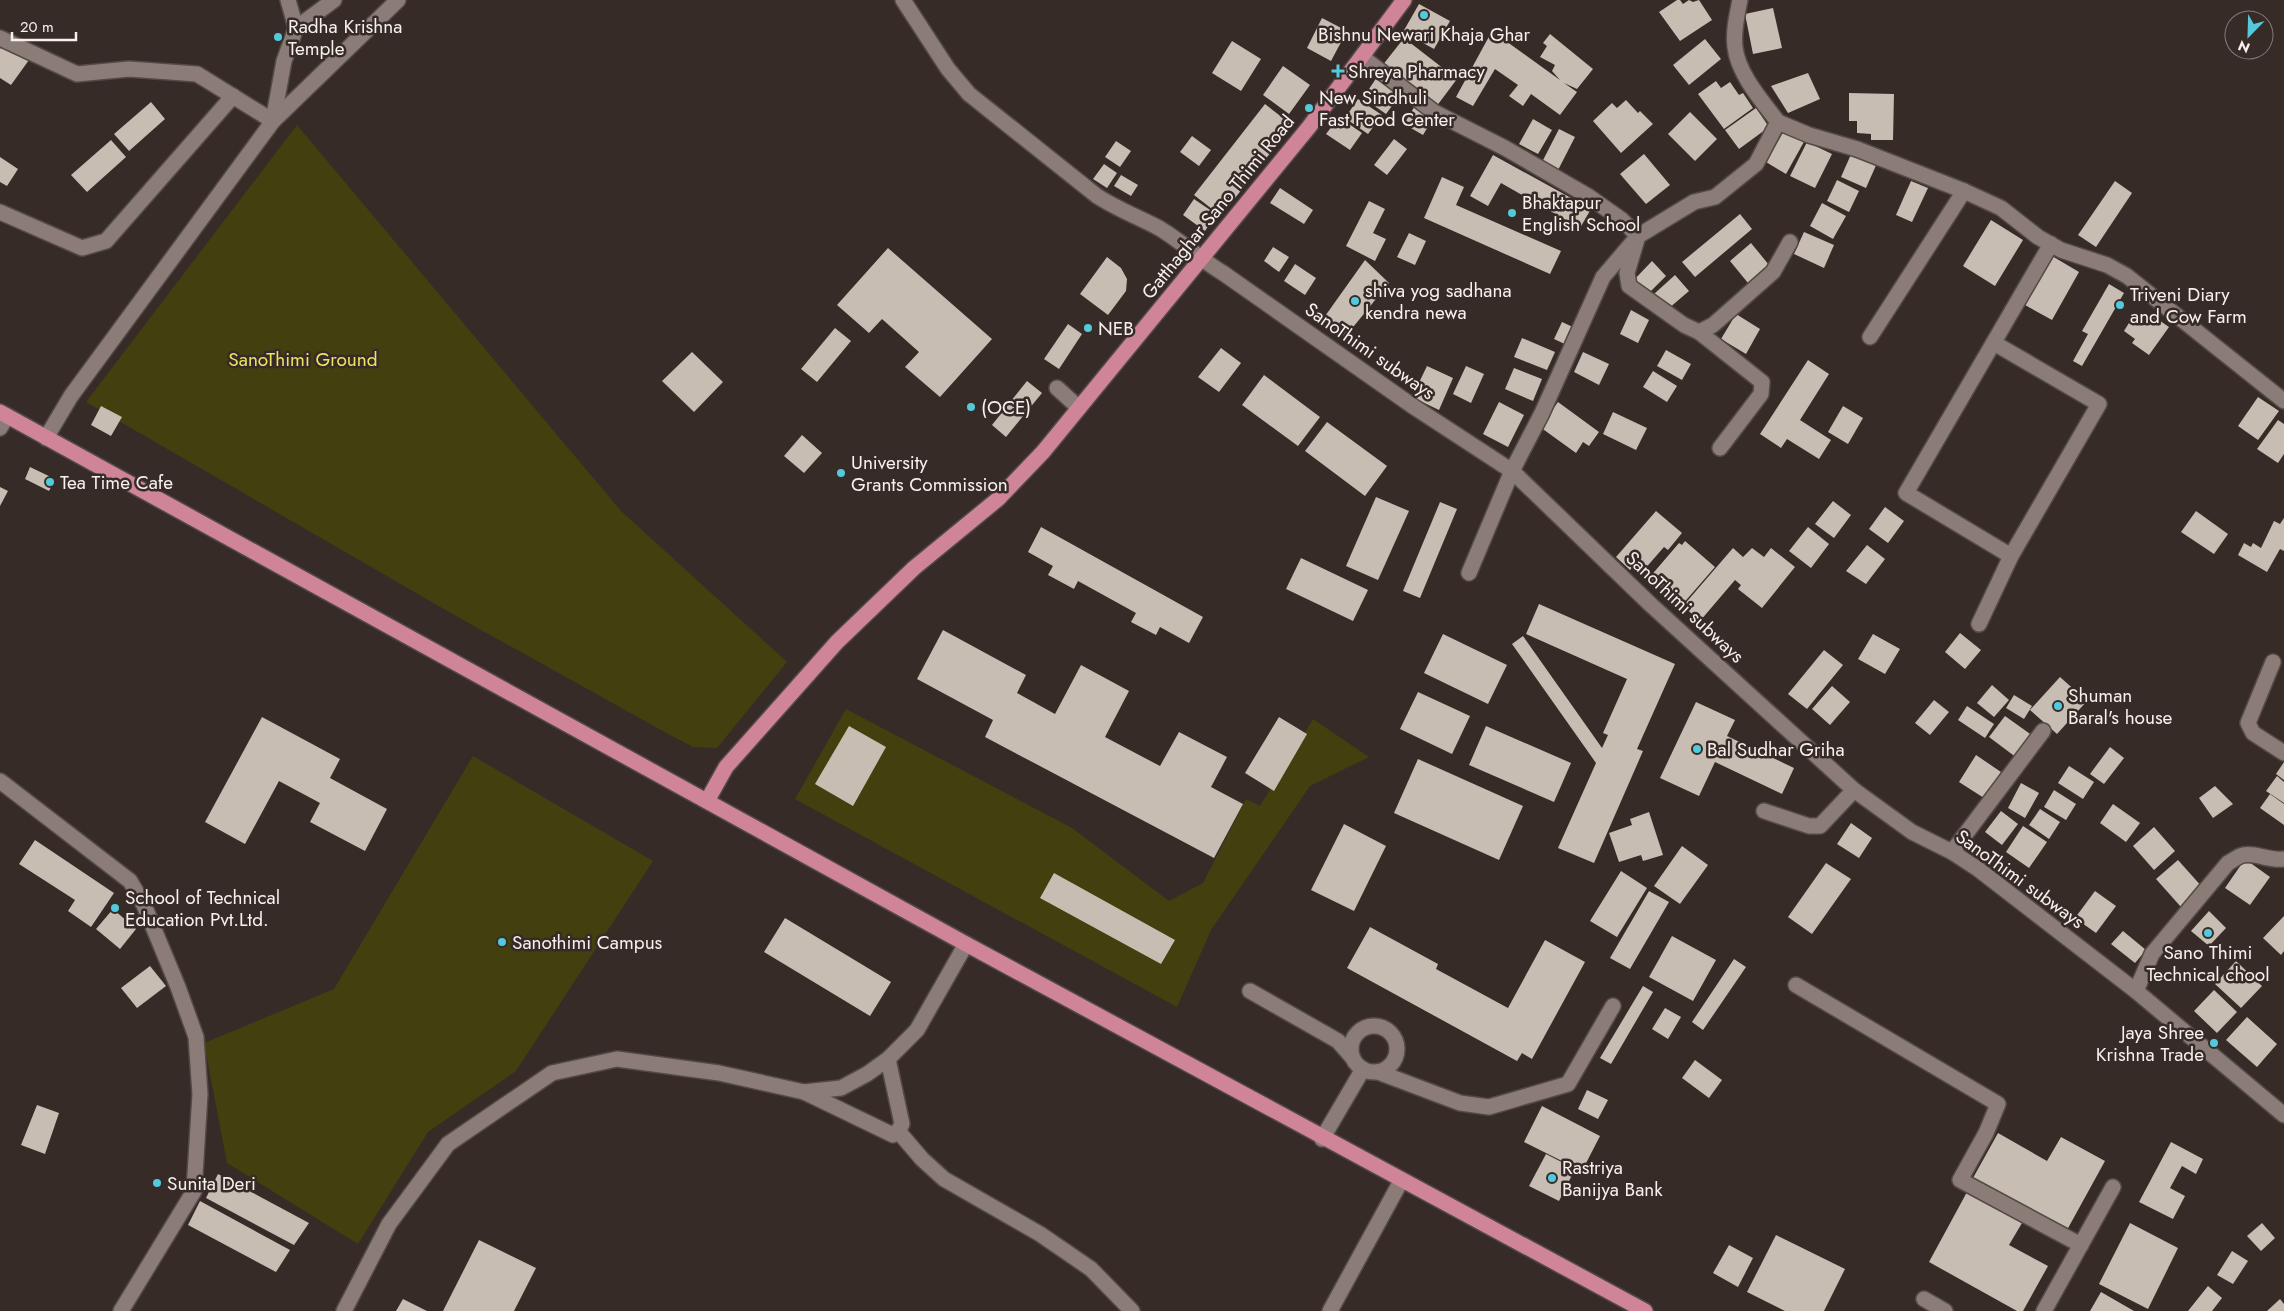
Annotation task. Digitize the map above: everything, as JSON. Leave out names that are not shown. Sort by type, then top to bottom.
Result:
[{"type":"main road","name":"Gatthaghar Sano Thimi Road","points":[[707,801],[726,767],[837,642],[914,568],[998,498],[1043,452],[1202,260],[1309,126],[1404,0]]},
{"type":"main road","points":[[2,418],[46,438],[1322,1139],[1645,1311]]},
{"type":"street","points":[[288,0],[296,28]]},
{"type":"street","points":[[273,121],[284,61],[296,28],[334,0]]},
{"type":"street","points":[[46,438],[71,396],[273,121],[398,0]]},
{"type":"street","name":"SanoThimi subways","points":[[903,0],[948,69],[969,94],[1114,208],[1160,229],[1414,407],[1512,471],[1650,604],[1854,790],[1912,832],[1952,852],[1978,869],[2136,991],[2284,1114]]},
{"type":"street","points":[[1740,0],[1734,28],[1735,48],[1740,65],[1755,92],[1778,122],[1964,191],[2001,208],[2038,237],[2061,250],[2107,265],[2127,276],[2284,401]]},
{"type":"street","points":[[0,38],[77,74],[130,69],[197,74],[273,121]]},
{"type":"street","points":[[1362,57],[1434,112],[1505,148],[1588,196],[1622,220],[1638,236]]},
{"type":"street","points":[[0,212],[82,248],[106,241],[233,96]]},
{"type":"street","points":[[1469,573],[1512,471],[1542,413],[1604,277],[1638,236],[1694,202],[1715,197],[1756,164],[1778,122]]},
{"type":"street","points":[[1870,337],[1964,191]]},
{"type":"street","points":[[1638,236],[1627,273],[1629,286],[1684,325],[1699,332],[1762,382],[1761,394],[1720,448]]},
{"type":"street","points":[[1699,332],[1713,325],[1773,272],[1790,242]]},
{"type":"street","points":[[2011,556],[1906,492],[2051,244]]},
{"type":"street","points":[[1979,624],[2011,556],[2099,404],[1994,342]]},
{"type":"street","points":[[1057,388],[1079,408]]},
{"type":"street","points":[[2273,662],[2248,723],[2253,734],[2284,753]]},
{"type":"street","points":[[1952,852],[2043,731]]},
{"type":"street","points":[[0,781],[130,881],[148,914],[196,1037],[200,1094],[194,1191],[121,1311]]},
{"type":"street","points":[[1764,812],[1808,826],[1820,826],[1854,790]]},
{"type":"street","points":[[2136,991],[2152,954],[2228,863],[2242,855],[2259,856],[2272,860],[2284,858]]},
{"type":"street","points":[[804,1092],[840,1088],[867,1074],[888,1059],[917,1030],[966,944]]},
{"type":"street","points":[[1796,985],[1998,1104],[1986,1133],[1960,1180],[2081,1245]]},
{"type":"street","points":[[1250,991],[1338,1041],[1363,1069],[1378,1072],[1460,1103],[1489,1107],[1568,1084],[1613,1006]]},
{"type":"street","points":[[1352,1057],[1352,1041],[1363,1029],[1370,1027],[1385,1030],[1395,1042],[1396,1057],[1386,1069],[1378,1072]]},
{"type":"street","points":[[344,1311],[390,1224],[448,1144],[552,1073],[617,1059],[719,1073],[804,1092],[893,1134],[898,1131],[902,1124],[888,1059]]},
{"type":"street","points":[[1322,1139],[1363,1069]]},
{"type":"street","points":[[898,1131],[922,1159],[944,1179],[1040,1234],[1090,1269],[1132,1311]]},
{"type":"street","points":[[1330,1311],[1401,1181]]},
{"type":"street","points":[[2044,1311],[2113,1187]]},
{"type":"street","points":[[1924,1299],[1946,1311]]},
{"type":"green space","name":"SanoThimi Ground","points":[[297,125],[621,511],[787,662],[717,748],[693,747],[670,735],[449,612],[86,402]]},
{"type":"green space","points":[[846,709],[1072,828],[1169,901],[1203,883],[1246,799],[1260,806],[1313,719],[1369,757],[1310,786],[1211,930],[1177,1007],[795,799]]},
{"type":"green space","points":[[473,756],[653,861],[516,1071],[428,1132],[358,1244],[227,1163],[204,1043],[334,989]]},
{"type":"building","points":[[1680,0],[1683,4],[1689,0],[1693,2],[1699,0],[1712,20],[1680,41],[1659,12]]},
{"type":"building","points":[[1419,4],[1450,21],[1434,49],[1403,32]]},
{"type":"building","points":[[1773,8],[1782,48],[1753,54],[1745,14]]},
{"type":"building","points":[[1322,18],[1347,31],[1331,61],[1307,48]]},
{"type":"building","points":[[1492,31],[1560,80],[1552,71],[1555,65],[1540,57],[1547,46],[1543,43],[1550,34],[1593,69],[1577,89],[1564,83],[1577,92],[1560,115],[1531,94],[1523,106],[1509,96],[1518,85],[1495,69],[1473,106],[1456,97]]},
{"type":"building","points":[[1404,38],[1457,79],[1436,107],[1382,66]]},
{"type":"building","points":[[1705,39],[1721,59],[1689,85],[1673,65]]},
{"type":"building","points":[[1232,41],[1261,59],[1241,91],[1212,73]]},
{"type":"building","points":[[4,43],[29,60],[11,85],[0,78],[0,49]]},
{"type":"building","points":[[1283,66],[1310,85],[1289,114],[1263,95]]},
{"type":"building","points":[[1808,73],[1820,99],[1788,113],[1771,86]]},
{"type":"building","points":[[1379,74],[1403,91],[1386,114],[1363,98]]},
{"type":"building","points":[[1716,81],[1721,88],[1730,82],[1739,95],[1743,93],[1753,108],[1724,129],[1698,94]]},
{"type":"building","points":[[1849,93],[1894,94],[1893,140],[1871,140],[1871,134],[1857,133],[1857,121],[1849,121]]},
{"type":"building","points":[[1358,99],[1382,115],[1368,134],[1345,118]]},
{"type":"building","points":[[1626,100],[1638,113],[1640,111],[1653,124],[1621,153],[1593,121],[1612,103],[1617,108]]},
{"type":"building","points":[[151,102],[165,119],[129,151],[114,134]]},
{"type":"building","points":[[1265,104],[1292,125],[1221,216],[1194,195]]},
{"type":"building","points":[[1416,104],[1435,115],[1423,135],[1404,124]]},
{"type":"building","points":[[1756,108],[1769,127],[1739,149],[1725,130]]},
{"type":"building","points":[[1690,112],[1717,139],[1695,161],[1668,134]]},
{"type":"building","points":[[1339,117],[1362,133],[1350,150],[1326,134]]},
{"type":"building","points":[[1533,119],[1552,130],[1538,154],[1519,144]]},
{"type":"building","points":[[1559,129],[1575,137],[1556,174],[1540,166]]},
{"type":"building","points":[[1785,129],[1805,140],[1786,174],[1766,162]]},
{"type":"building","points":[[1192,136],[1211,150],[1199,166],[1180,152]]},
{"type":"building","points":[[1394,139],[1407,149],[1387,175],[1374,165]]},
{"type":"building","points":[[111,140],[126,157],[87,192],[71,175]]},
{"type":"building","points":[[1116,141],[1131,151],[1120,167],[1105,157]]},
{"type":"building","points":[[1807,142],[1832,154],[1815,188],[1790,176]]},
{"type":"building","points":[[1852,152],[1877,163],[1866,188],[1841,177]]},
{"type":"building","points":[[1644,154],[1670,185],[1646,204],[1620,174]]},
{"type":"building","points":[[1493,155],[1591,209],[1580,228],[1501,183],[1488,206],[1470,196]]},
{"type":"building","points":[[0,157],[18,169],[7,186],[0,182]]},
{"type":"building","points":[[1104,164],[1117,173],[1107,188],[1093,179]]},
{"type":"building","points":[[1121,175],[1138,185],[1131,196],[1114,186]]},
{"type":"building","points":[[1442,177],[1464,187],[1456,205],[1561,251],[1550,274],[1424,218]]},
{"type":"building","points":[[1837,180],[1859,191],[1849,212],[1827,201]]},
{"type":"building","points":[[1911,181],[1928,188],[1912,222],[1896,215]]},
{"type":"building","points":[[2115,181],[2132,193],[2096,247],[2078,235]]},
{"type":"building","points":[[1280,188],[1313,210],[1304,224],[1270,203]]},
{"type":"building","points":[[1194,199],[1216,214],[1205,231],[1183,215]]},
{"type":"building","points":[[1369,201],[1385,209],[1373,233],[1386,239],[1375,261],[1346,246]]},
{"type":"building","points":[[1822,203],[1846,216],[1833,239],[1810,226]]},
{"type":"building","points":[[1740,214],[1752,229],[1695,277],[1682,262]]},
{"type":"building","points":[[1991,220],[2023,240],[1995,286],[1963,266]]},
{"type":"building","points":[[1804,232],[1834,245],[1824,268],[1794,254]]},
{"type":"building","points":[[1409,233],[1426,241],[1415,265],[1397,257]]},
{"type":"building","points":[[1751,243],[1769,265],[1748,283],[1730,261]]},
{"type":"building","points":[[1273,247],[1289,257],[1279,272],[1264,261]]},
{"type":"building","points":[[888,248],[992,339],[940,397],[905,367],[919,352],[882,319],[869,333],[837,305]]},
{"type":"building","points":[[2052,256],[2079,272],[2052,320],[2025,305]]},
{"type":"building","points":[[1107,257],[1121,268],[1127,279],[1126,291],[1108,315],[1080,294]]},
{"type":"building","name":"shiva yog sadhana kendra newa","points":[[1365,260],[1389,283],[1345,337],[1323,319]]},
{"type":"building","points":[[1652,261],[1666,276],[1646,296],[1632,282]]},
{"type":"building","points":[[1295,264],[1316,278],[1305,295],[1284,281]]},
{"type":"building","points":[[1675,275],[1689,291],[1668,309],[1654,294]]},
{"type":"building","points":[[2109,284],[2124,293],[2082,366],[2073,361],[2088,334],[2082,331]]},
{"type":"building","points":[[1631,310],[1649,320],[1638,343],[1620,334]]},
{"type":"building","points":[[1736,314],[1760,329],[1746,354],[1721,339]]},
{"type":"building","points":[[2150,314],[2169,327],[2149,355],[2132,343],[2135,339],[2124,331],[2132,318],[2142,325]]},
{"type":"building","points":[[1562,322],[1577,329],[1569,346],[1554,339]]},
{"type":"building","points":[[1068,324],[1082,334],[1059,369],[1044,359]]},
{"type":"building","points":[[835,328],[851,341],[817,382],[801,369]]},
{"type":"building","points":[[1522,338],[1555,352],[1547,370],[1514,357]]},
{"type":"building","points":[[1221,348],[1241,363],[1219,392],[1198,377]]},
{"type":"building","points":[[1666,350],[1691,364],[1682,380],[1657,366]]},
{"type":"building","points":[[692,352],[723,382],[694,412],[662,381]]},
{"type":"building","points":[[1583,352],[1609,364],[1599,385],[1574,372]]},
{"type":"building","points":[[1808,360],[1829,374],[1800,420],[1831,440],[1819,459],[1787,439],[1781,448],[1760,434]]},
{"type":"building","points":[[1427,366],[1453,378],[1439,410],[1412,397]]},
{"type":"building","points":[[1466,366],[1484,374],[1471,403],[1453,394]]},
{"type":"building","points":[[1514,368],[1542,379],[1533,401],[1505,389]]},
{"type":"building","points":[[1653,371],[1677,386],[1667,402],[1643,387]]},
{"type":"building","points":[[1264,375],[1320,417],[1298,446],[1242,405]]},
{"type":"building","points":[[1027,381],[1042,393],[1006,437],[992,425]]},
{"type":"building","points":[[2258,397],[2279,411],[2258,440],[2238,426]]},
{"type":"building","points":[[1499,402],[1524,415],[1508,447],[1483,434]]},
{"type":"building","points":[[1558,402],[1599,432],[1589,446],[1583,442],[1576,453],[1540,427]]},
{"type":"building","points":[[101,406],[122,417],[111,436],[91,425]]},
{"type":"building","points":[[1843,406],[1863,418],[1848,444],[1828,432]]},
{"type":"building","points":[[1613,412],[1647,428],[1636,450],[1603,434]]},
{"type":"building","points":[[2278,420],[2284,424],[2284,454],[2278,463],[2257,449]]},
{"type":"building","points":[[1327,422],[1387,466],[1365,496],[1305,451]]},
{"type":"building","points":[[802,435],[822,453],[804,473],[784,456]]},
{"type":"building","points":[[30,467],[55,479],[49,491],[25,479]]},
{"type":"building","points":[[0,487],[8,491],[0,506]]},
{"type":"building","points":[[1376,497],[1409,511],[1378,580],[1346,566]]},
{"type":"building","points":[[1833,501],[1851,515],[1834,538],[1815,524]]},
{"type":"building","points":[[1440,502],[1457,509],[1420,598],[1403,591]]},
{"type":"building","points":[[1885,507],[1904,521],[1888,543],[1869,529]]},
{"type":"building","points":[[1656,511],[1682,533],[1668,550],[1664,547],[1643,571],[1636,564],[1630,570],[1616,557]]},
{"type":"building","points":[[2196,511],[2228,534],[2214,554],[2181,532]]},
{"type":"building","points":[[2284,518],[2284,551],[2280,549],[2267,572],[2238,555],[2244,543],[2251,547],[2253,543],[2261,548],[2274,521],[2280,524]]},
{"type":"building","points":[[1041,527],[1203,617],[1189,643],[1160,627],[1156,635],[1131,622],[1136,613],[1078,581],[1074,589],[1048,575],[1053,566],[1028,552]]},
{"type":"building","points":[[1808,527],[1829,544],[1811,568],[1789,551]]},
{"type":"building","points":[[1685,541],[1715,567],[1681,606],[1649,578],[1679,543],[1682,545]]},
{"type":"building","points":[[1867,545],[1885,559],[1866,584],[1846,571]]},
{"type":"building","points":[[1733,548],[1743,557],[1752,548],[1764,557],[1771,548],[1795,567],[1762,608],[1738,589],[1741,585],[1735,580],[1700,621],[1683,606]]},
{"type":"building","points":[[1301,558],[1368,590],[1353,621],[1286,589]]},
{"type":"building","points":[[1539,604],[1675,664],[1637,749],[1643,751],[1594,863],[1558,848],[1596,763],[1512,644],[1523,636],[1602,748],[1608,735],[1603,733],[1627,679],[1526,634]]},
{"type":"building","points":[[943,630],[1026,675],[1017,693],[1055,714],[1081,665],[1129,691],[1105,737],[1160,766],[1179,732],[1227,757],[1211,787],[1243,804],[1214,858],[985,737],[993,720],[917,679]]},
{"type":"building","points":[[1960,633],[1981,650],[1965,669],[1945,652]]},
{"type":"building","points":[[1443,634],[1507,665],[1488,704],[1424,673]]},
{"type":"building","points":[[1873,634],[1900,649],[1885,674],[1858,659]]},
{"type":"building","points":[[1824,650],[1843,665],[1807,709],[1788,694]]},
{"type":"building","name":"Shuman Baral's house","points":[[2060,677],[2087,701],[2057,734],[2030,710]]},
{"type":"building","points":[[1992,685],[2009,700],[1994,717],[1977,703]]},
{"type":"building","points":[[1832,686],[1850,702],[1830,725],[1812,709]]},
{"type":"building","points":[[1418,692],[1470,716],[1452,754],[1400,729]]},
{"type":"building","points":[[2014,695],[2032,706],[2024,719],[2006,708]]},
{"type":"building","points":[[1934,700],[1949,712],[1930,735],[1915,723]]},
{"type":"building","name":"Bal Sudhar Griha","points":[[1696,702],[1735,720],[1727,736],[1794,768],[1782,794],[1715,762],[1699,796],[1660,778]]},
{"type":"building","points":[[1967,706],[1994,724],[1985,738],[1958,720]]},
{"type":"building","points":[[2005,716],[2033,736],[2017,758],[1989,737]]},
{"type":"building","points":[[262,717],[340,759],[330,778],[387,809],[365,851],[310,822],[320,803],[279,781],[245,844],[205,822]]},
{"type":"building","points":[[1279,717],[1307,734],[1274,791],[1245,773]]},
{"type":"building","points":[[849,726],[886,747],[853,806],[815,784]]},
{"type":"building","points":[[1486,726],[1571,763],[1554,802],[1469,765]]},
{"type":"building","points":[[2110,747],[2124,758],[2104,784],[2090,774]]},
{"type":"building","points":[[1976,755],[2001,772],[1984,798],[1959,782]]},
{"type":"building","points":[[1418,759],[1523,806],[1499,860],[1394,813]]},
{"type":"building","points":[[2284,762],[2284,780],[2276,774]]},
{"type":"building","points":[[2069,766],[2094,782],[2083,799],[2058,783]]},
{"type":"building","points":[[2277,776],[2284,782],[2284,803],[2266,791]]},
{"type":"building","points":[[2021,783],[2039,793],[2025,818],[2008,808]]},
{"type":"building","points":[[2215,786],[2233,804],[2213,818],[2199,798]]},
{"type":"building","points":[[2054,790],[2076,804],[2066,820],[2044,807]]},
{"type":"building","points":[[2270,794],[2284,804],[2284,825],[2260,808]]},
{"type":"building","points":[[2113,804],[2140,823],[2126,842],[2100,823]]},
{"type":"building","points":[[2040,809],[2060,822],[2049,839],[2029,825]]},
{"type":"building","points":[[2001,811],[2018,824],[2002,845],[1985,832]]},
{"type":"building","points":[[1649,812],[1663,855],[1643,861],[1641,855],[1619,862],[1609,833],[1632,825],[1630,819]]},
{"type":"building","points":[[1851,823],[1872,838],[1859,858],[1837,844]]},
{"type":"building","points":[[1344,824],[1386,846],[1354,911],[1311,890]]},
{"type":"building","points":[[2023,826],[2047,842],[2029,868],[2006,852]]},
{"type":"building","points":[[2154,827],[2175,851],[2154,870],[2133,846]]},
{"type":"building","points":[[35,840],[114,893],[91,927],[68,911],[75,900],[19,864]]},
{"type":"building","points":[[1682,846],[1708,865],[1680,904],[1654,886]]},
{"type":"building","points":[[2245,859],[2270,877],[2250,905],[2225,888]]},
{"type":"building","points":[[2178,860],[2203,888],[2181,907],[2156,879]]},
{"type":"building","points":[[1826,863],[1851,879],[1812,934],[1788,917]]},
{"type":"building","points":[[1621,871],[1647,888],[1617,937],[1590,921]]},
{"type":"building","points":[[1054,873],[1175,940],[1161,964],[1040,898]]},
{"type":"building","points":[[1649,891],[1669,902],[1630,969],[1610,958]]},
{"type":"building","points":[[2095,891],[2116,906],[2096,933],[2075,918]]},
{"type":"building","points":[[113,909],[136,929],[120,949],[96,929]]},
{"type":"building","points":[[2209,911],[2226,928],[2209,946],[2191,931]]},
{"type":"building","points":[[2284,916],[2284,951],[2281,955],[2263,938]]},
{"type":"building","points":[[785,918],[891,982],[870,1016],[764,952]]},
{"type":"building","points":[[1370,927],[1438,964],[1436,969],[1508,1008],[1545,940],[1585,962],[1532,1059],[1522,1053],[1517,1061],[1347,968]]},
{"type":"building","points":[[2123,931],[2146,950],[2135,963],[2111,944]]},
{"type":"building","points":[[1672,936],[1716,960],[1693,1001],[1649,977]]},
{"type":"building","points":[[1734,959],[1746,967],[1703,1030],[1692,1022]]},
{"type":"building","points":[[2236,961],[2262,986],[2241,1008],[2215,984]]},
{"type":"building","points":[[150,966],[166,986],[137,1008],[121,988]]},
{"type":"building","points":[[1643,986],[1653,992],[1611,1064],[1600,1058]]},
{"type":"building","points":[[2214,990],[2237,1012],[2217,1033],[2194,1011]]},
{"type":"building","points":[[1665,1008],[1681,1017],[1668,1039],[1652,1029]]},
{"type":"building","points":[[2247,1017],[2277,1044],[2257,1067],[2226,1040]]},
{"type":"building","points":[[1695,1060],[1722,1080],[1709,1098],[1682,1078]]},
{"type":"building","points":[[1587,1090],[1608,1100],[1598,1119],[1578,1109]]},
{"type":"building","points":[[37,1105],[59,1113],[45,1154],[21,1145]]},
{"type":"building","points":[[1542,1106],[1600,1136],[1582,1171],[1524,1142]]},
{"type":"building","points":[[1998,1133],[2047,1161],[2061,1137],[2105,1161],[2067,1230],[1973,1178]]},
{"type":"building","points":[[2171,1142],[2203,1159],[2196,1174],[2182,1166],[2170,1188],[2185,1196],[2173,1219],[2139,1202]]},
{"type":"building","name":"Rastriya Banijya Bank","points":[[1546,1154],[1575,1169],[1559,1201],[1529,1186]]},
{"type":"building","points":[[218,1174],[309,1223],[294,1245],[206,1198]]},
{"type":"building","points":[[1967,1192],[2022,1223],[2009,1245],[2048,1266],[2023,1311],[2017,1311],[1929,1262]]},
{"type":"building","points":[[200,1201],[290,1250],[276,1272],[188,1225]]},
{"type":"building","points":[[2130,1223],[2178,1248],[2148,1309],[2099,1284]]},
{"type":"building","points":[[2262,1223],[2275,1238],[2261,1251],[2247,1236]]},
{"type":"building","points":[[1776,1235],[1845,1269],[1824,1311],[1785,1311],[1747,1292]]},
{"type":"building","points":[[479,1240],[536,1268],[514,1311],[443,1311]]},
{"type":"building","points":[[1729,1245],[1753,1258],[1738,1287],[1713,1273]]},
{"type":"building","points":[[2232,1251],[2248,1261],[2233,1284],[2217,1275]]},
{"type":"building","points":[[2208,1286],[2222,1298],[2212,1311],[2188,1311]]},
{"type":"building","points":[[2101,1292],[2134,1311],[2090,1311]]},
{"type":"building","points":[[403,1299],[427,1311],[396,1311]]},
{"type":"building","points":[[2280,1299],[2284,1304],[2284,1311],[2267,1311]]},
{"type":"place","name":"Bishnu Newari Khaja Ghar","points":[[1424,15]]},
{"type":"place","name":"Radha Krishna Temple","points":[[278,37]]},
{"type":"place","name":"Shreya Pharmacy","points":[[1338,71]]},
{"type":"place","name":"New Sindhuli Fast Food Center","points":[[1309,108]]},
{"type":"place","name":"Bhaktapur English School","points":[[1512,213]]},
{"type":"place","name":"shiva yog sadhana kendra newa","points":[[1355,301]]},
{"type":"place","name":"Triveni Diary and Cow Farm","points":[[2120,305]]},
{"type":"place","name":"NEB","points":[[1088,328]]},
{"type":"place","name":"(OCE)","points":[[971,407]]},
{"type":"place","name":"University Grants Commission","points":[[841,473]]},
{"type":"place","name":"Tea Time Cafe","points":[[50,482]]},
{"type":"place","name":"Shuman Baral's house","points":[[2058,706]]},
{"type":"place","name":"Bal Sudhar Griha","points":[[1697,749]]},
{"type":"place","name":"School of Technical Education Pvt.Ltd.","points":[[115,908]]},
{"type":"place","name":"Sano Thimi Technical chool","points":[[2208,933]]},
{"type":"place","name":"Sanothimi Campus","points":[[502,942]]},
{"type":"place","name":"Jaya Shree Krishna Trade","points":[[2214,1043]]},
{"type":"place","name":"Rastriya Banijya Bank","points":[[1552,1178]]},
{"type":"place","name":"Sunita Deri","points":[[157,1183]]}]
